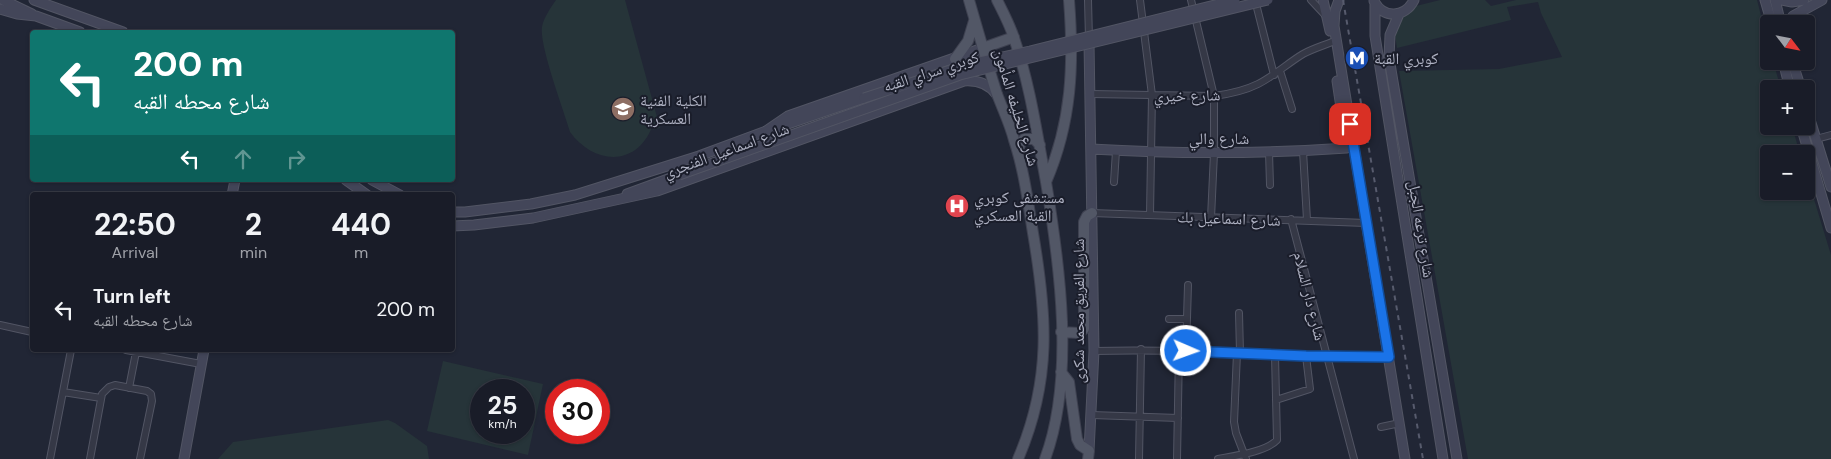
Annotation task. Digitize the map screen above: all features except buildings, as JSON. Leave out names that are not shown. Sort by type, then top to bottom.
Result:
[{"type":"main road","points":[[2,0],[36,16],[74,30]]},
{"type":"main road","points":[[34,0],[117,30]]},
{"type":"main road","name":"شارع الخليفه المأمون","points":[[969,0],[1018,154],[1029,208],[1044,314],[1045,345],[1042,376],[1036,407],[1018,459]]},
{"type":"main road","name":"شارع الخليفه المأمون","points":[[997,0],[1014,37],[1040,145],[1057,265],[1061,372],[1057,414],[1045,459]]},
{"type":"main road","points":[[1046,182],[1059,145],[1070,90],[1072,43],[1069,0]]},
{"type":"main road","name":"كوبري سراي القبه","points":[[766,131],[958,67],[1235,0]]},
{"type":"main road","name":"كوبري سراي القبه","points":[[613,200],[646,186],[960,75],[1266,0]]},
{"type":"main road","points":[[1323,0],[1332,42]]},
{"type":"main road","points":[[1339,0],[1335,11],[1334,26],[1406,459]]},
{"type":"main road","points":[[1765,0],[1769,15]]},
{"type":"main road","points":[[1775,0],[1779,15]]},
{"type":"main road","points":[[1782,0],[1792,2],[1804,0]]},
{"type":"main road","points":[[1795,15],[1822,0]]},
{"type":"main road","points":[[1374,2],[1385,13],[1399,14],[1408,9],[1414,1]]},
{"type":"main road","name":"شارع ترعه الجبل","points":[[1374,2],[1375,36],[1443,459]]},
{"type":"main road","points":[[0,8],[18,14],[36,16]]},
{"type":"main road","name":"شارع ترعه الجبل","points":[[1399,14],[1392,29],[1389,46],[1399,116],[1457,459]]},
{"type":"main road","points":[[955,59],[968,41],[974,20]]},
{"type":"main road","points":[[983,48],[1014,37]]},
{"type":"main road","name":"شارع الفريق محمد شكرى","points":[[1089,42],[1094,350],[1089,455]]},
{"type":"main road","name":"شارع والي","points":[[1091,149],[1151,153],[1214,154],[1347,148],[1332,42]]},
{"type":"main road","name":"شارع اسماعيل الفنجري","points":[[455,212],[530,204],[575,195],[699,156],[766,131],[788,116],[983,48]]},
{"type":"main road","points":[[940,64],[946,67],[950,73],[949,86]]},
{"type":"main road","name":"شارع اسماعيل الفنجري","points":[[455,226],[532,218],[657,191],[964,81],[977,81],[989,87],[998,96]]},
{"type":"main road","points":[[822,112],[821,122],[827,130]]},
{"type":"main road","points":[[1389,118],[1399,116]]},
{"type":"main road","points":[[1804,135],[1831,228]]},
{"type":"main road","points":[[1815,135],[1831,188]]},
{"type":"main road","points":[[1018,154],[1020,144],[1024,139],[1034,139],[1040,145]]},
{"type":"main road","points":[[349,182],[363,192]]},
{"type":"main road","points":[[376,182],[394,192]]},
{"type":"main road","points":[[1061,332],[1079,333],[1084,329],[1084,222],[1087,216],[1092,213]]},
{"type":"main road","points":[[184,459],[204,352]]},
{"type":"main road","points":[[1426,353],[1440,352]]},
{"type":"main road","points":[[1061,372],[1069,382],[1077,439],[1080,446],[1089,455]]},
{"type":"street","points":[[1088,0],[1089,42],[1266,0]]},
{"type":"street","points":[[1140,0],[1152,95],[1150,215]]},
{"type":"street","points":[[1191,0],[1214,96],[1211,218]]},
{"type":"street","points":[[1311,0],[1320,8],[1327,19]]},
{"type":"street","points":[[1256,1],[1274,75]]},
{"type":"street","name":"شارع خيري","points":[[1090,94],[1214,96],[1243,91],[1274,75],[1302,55],[1332,42]]},
{"type":"street","points":[[1280,71],[1292,109]]},
{"type":"street","points":[[1816,139],[1831,135]]},
{"type":"street","points":[[1114,182],[1116,151]]},
{"type":"street","points":[[1303,151],[1307,220]]},
{"type":"street","points":[[1269,152],[1270,186]]},
{"type":"street","name":"شارع اسماعيل بك","points":[[1092,213],[1366,223]]},
{"type":"street","name":"شارع دار السلام","points":[[1291,219],[1354,459]]},
{"type":"street","points":[[1177,459],[1182,351],[1187,319],[1188,285]]},
{"type":"street","points":[[1239,313],[1239,353],[1234,422],[1245,456]]},
{"type":"street","points":[[1169,319],[1187,319]]},
{"type":"street","points":[[0,325],[30,332]]},
{"type":"street","points":[[1139,459],[1141,349]]},
{"type":"street","points":[[1094,350],[1141,349],[1275,355],[1389,357]]},
{"type":"street","points":[[50,459],[71,352]]},
{"type":"street","points":[[129,388],[136,352],[201,364]]},
{"type":"street","points":[[1218,459],[1245,456],[1273,444],[1277,440],[1275,355]]},
{"type":"street","points":[[1276,400],[1310,390],[1306,356]]},
{"type":"street","points":[[90,459],[103,391],[112,386],[147,391],[152,399],[140,459]]},
{"type":"street","points":[[63,392],[101,398]]},
{"type":"street","points":[[1092,415],[1178,418]]},
{"type":"street","points":[[1381,427],[1400,422]]},
{"type":"shaded area","points":[[556,0],[625,0],[660,128],[653,130],[652,127],[645,140],[636,150],[614,157],[602,155],[579,143],[570,132],[548,63],[542,36],[544,20]]},
{"type":"shaded area","points":[[1440,0],[1485,0],[1491,6],[1516,0],[1757,0],[1761,15],[1760,70],[1776,70],[1778,80],[1760,80],[1760,135],[1795,135],[1797,145],[1760,145],[1760,200],[1814,200],[1831,255],[1831,459],[1468,459],[1399,71],[1499,69],[1562,57],[1541,13],[1538,2],[1507,7],[1511,20],[1397,48],[1393,23],[1408,8]]},
{"type":"shaded area","points":[[443,361],[521,379],[470,379],[470,441],[427,431]]},
{"type":"shaded area","points":[[535,382],[543,384],[535,422]]},
{"type":"shaded area","points":[[388,420],[427,446],[429,459],[218,459],[233,442]]},
{"type":"shaded area","points":[[482,444],[530,444],[528,455]]},
{"type":"railway","points":[[1343,0],[1423,459]]},
{"type":"place","name":"كوبري القبة","points":[[1357,58]]},
{"type":"place","name":"الكلية الفنية العسكرية","points":[[623,109]]},
{"type":"place","name":"مستشفى كوبري القبة العسكري","points":[[957,206]]},
{"type":"route","points":[[1186,351],[1389,357],[1350,124]]}]
